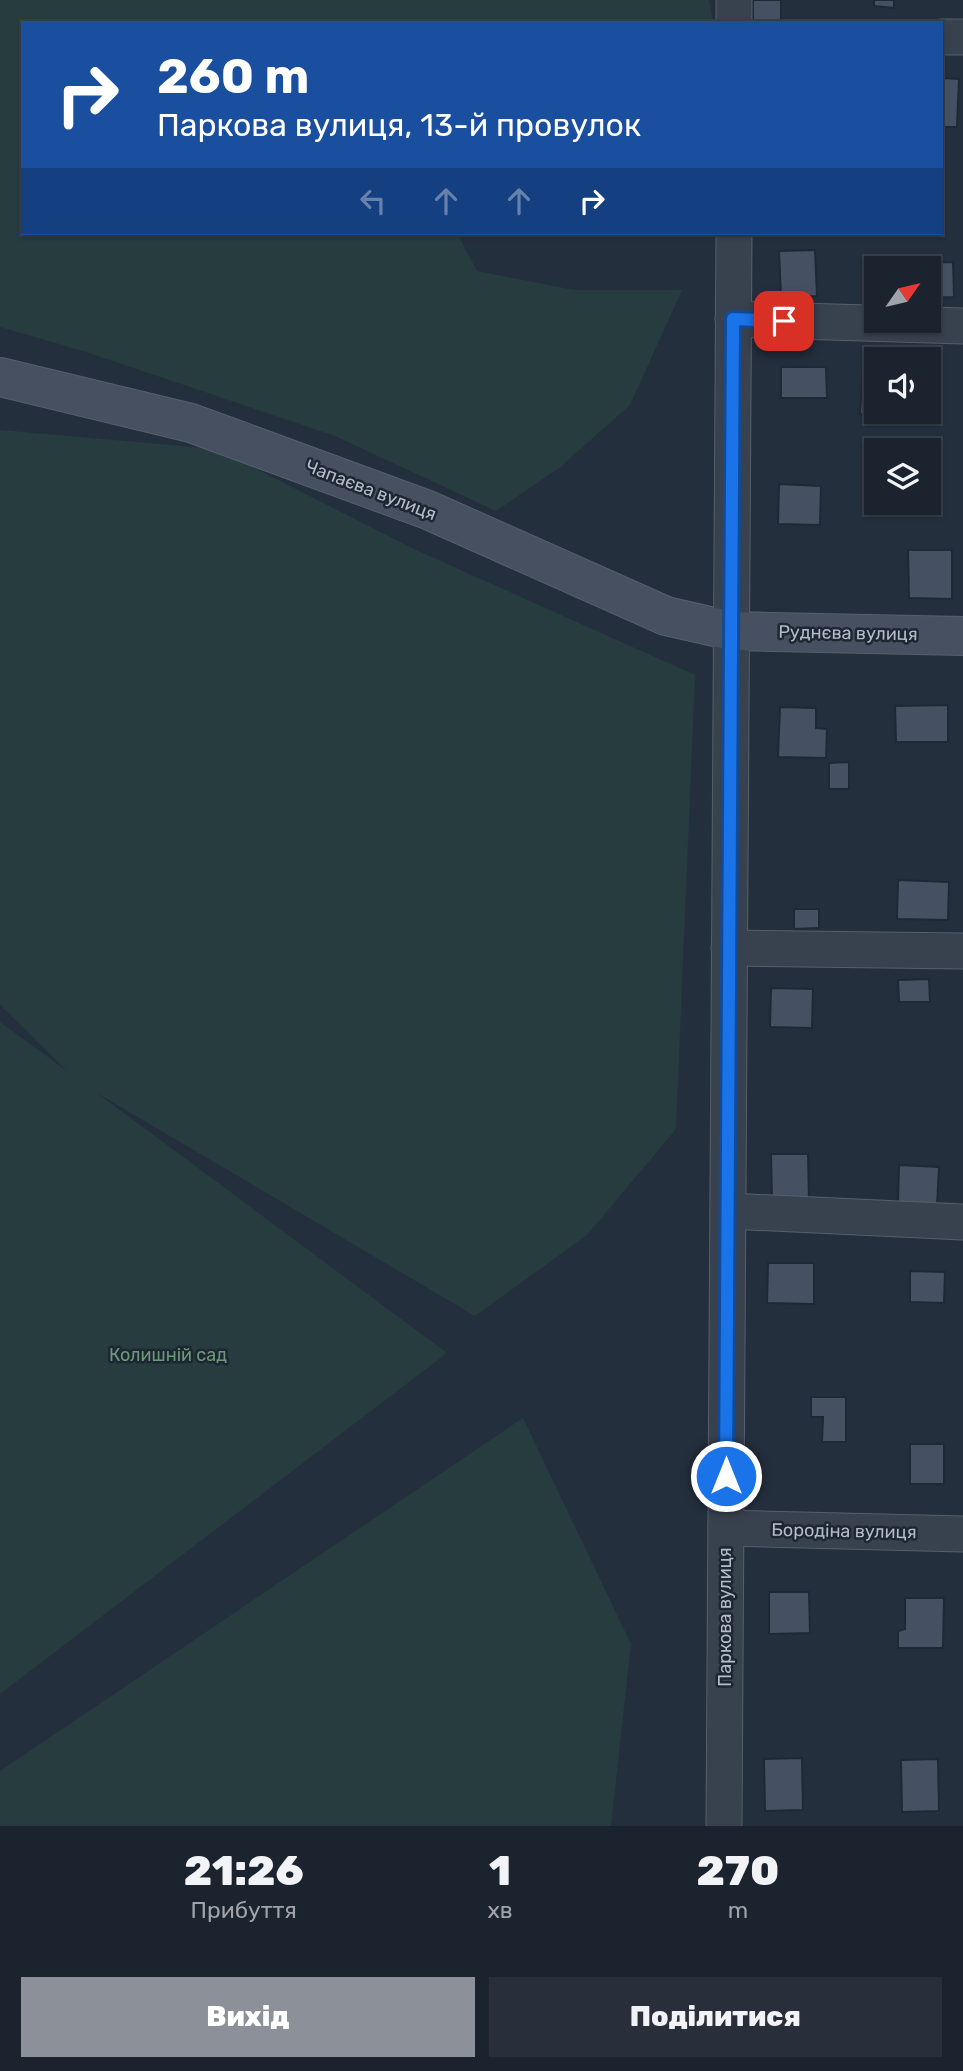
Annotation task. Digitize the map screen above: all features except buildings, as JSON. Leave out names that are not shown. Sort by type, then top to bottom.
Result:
[{"type":"street","points":[[734,0],[734,21]]},
{"type":"street","points":[[943,37],[963,37]]},
{"type":"street","name":"Паркова вулиця","points":[[724,1826],[734,235]]},
{"type":"street","points":[[733,319],[963,326]]},
{"type":"street","name":"Чапаєва вулиця","points":[[0,377],[191,423],[428,510],[666,616],[732,631]]},
{"type":"street","name":"Руднєва вулиця","points":[[732,631],[963,636]]},
{"type":"street","points":[[729,947],[963,951]]},
{"type":"street","points":[[729,1211],[963,1222]]},
{"type":"street","name":"Бородіна вулиця","points":[[726,1528],[963,1534]]},
{"type":"green space","points":[[0,0],[709,0],[713,21],[21,21],[21,235],[458,235],[477,271],[574,290],[682,290],[630,405],[559,468],[496,511],[335,436],[83,351],[0,327]]},
{"type":"green space","name":"Колишній сад","points":[[0,430],[217,449],[416,550],[695,675],[676,1129],[587,1235],[475,1316],[97,1093],[447,1353],[0,1694],[0,1022],[67,1071],[0,1005]]},
{"type":"green space","points":[[523,1418],[631,1644],[611,1826],[0,1826],[0,1771]]},
{"type":"route","points":[[726,1476],[733,319],[784,321]]}]
